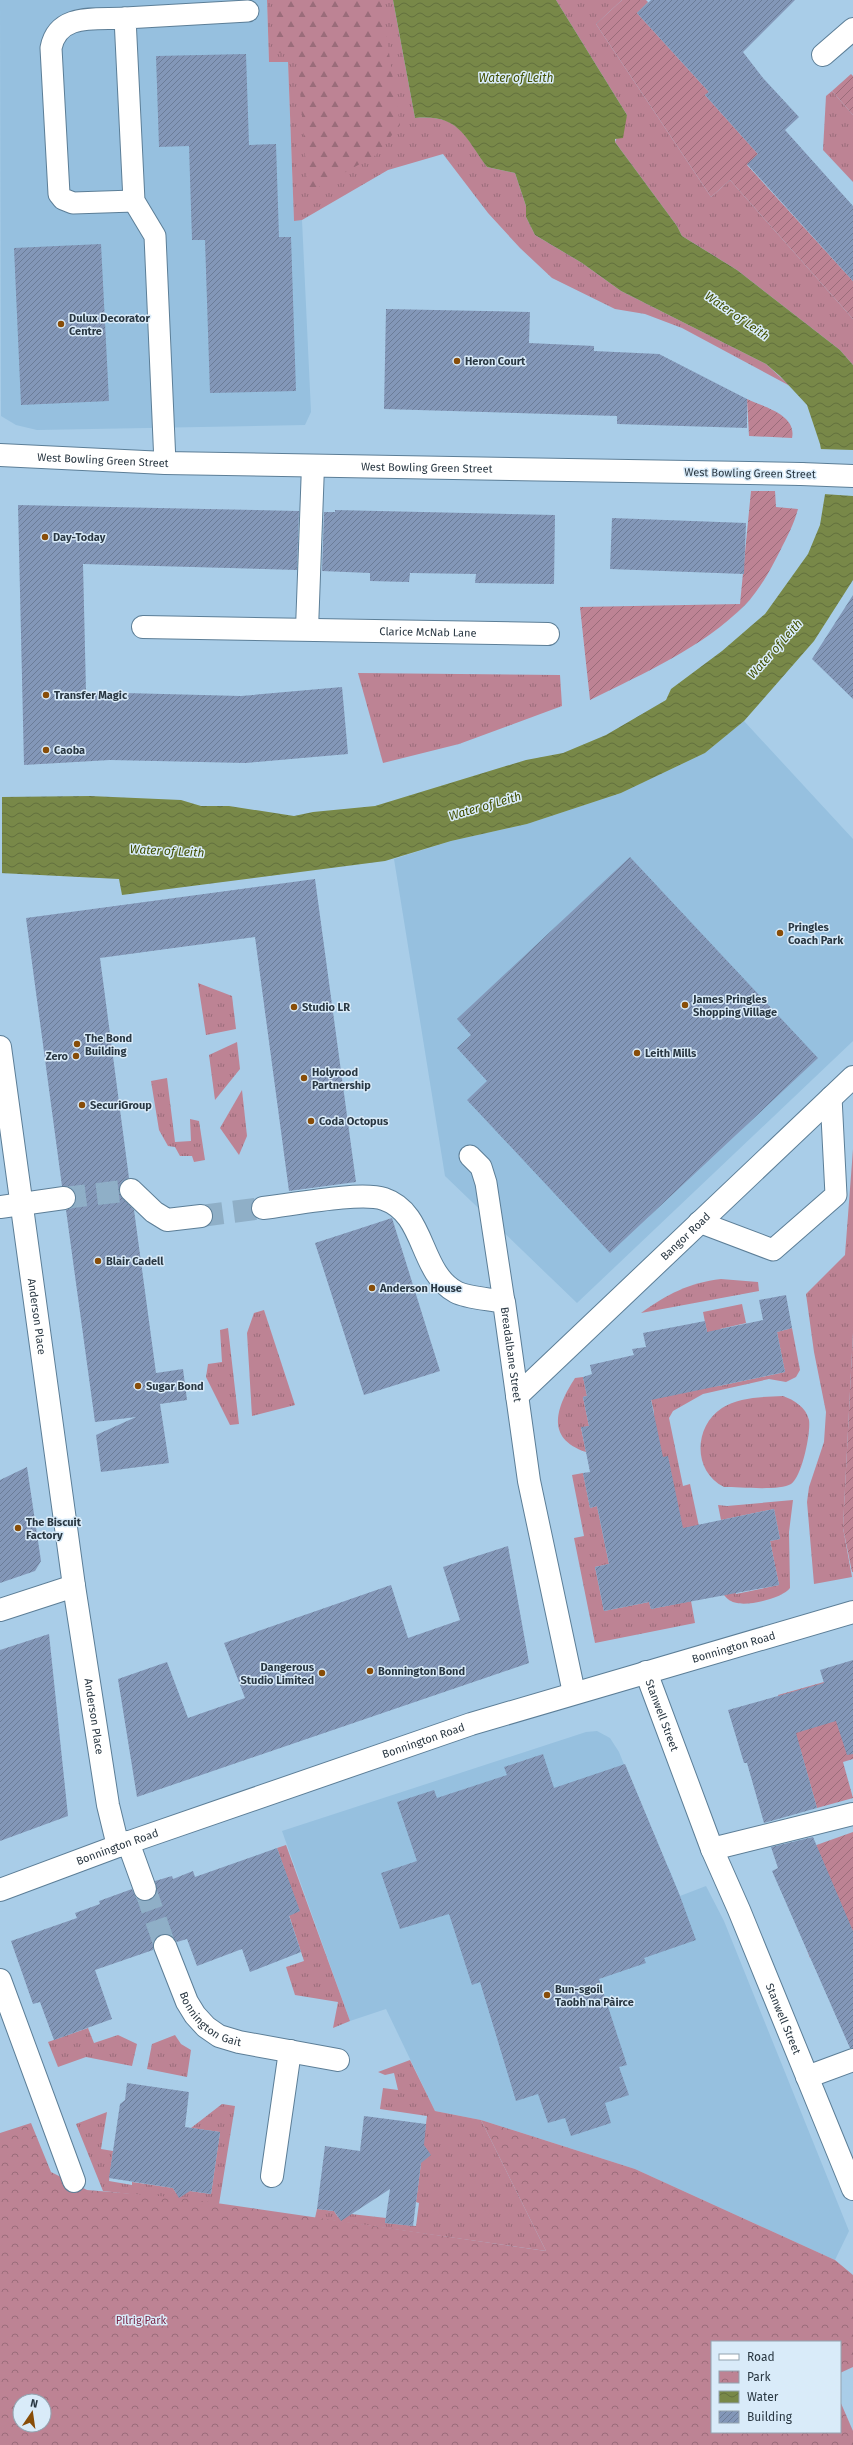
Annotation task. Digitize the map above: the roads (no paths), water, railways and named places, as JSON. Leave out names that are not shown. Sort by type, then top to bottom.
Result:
[{"type":"street","points":[[823,55],[853,28]]},
{"type":"street","name":"West Bowling Green Street","points":[[0,455],[165,464],[853,476]]},
{"type":"street","points":[[307,630],[313,466]]},
{"type":"street","name":"Clarice McNab Lane","points":[[143,627],[548,634]]},
{"type":"street","name":"Anderson Place","points":[[0,1047],[10,1205],[74,1586],[108,1805],[123,1844]]},
{"type":"street","name":"Bangor Road","points":[[517,1396],[853,1077]]},
{"type":"street","points":[[131,1190],[154,1212],[167,1220],[201,1216]]},
{"type":"street","name":"Breadalbane Street","points":[[263,1208],[363,1196],[384,1199],[397,1205],[410,1217],[436,1272],[456,1292],[504,1302],[529,1481],[574,1693]]},
{"type":"street","points":[[10,1205],[64,1198]]},
{"type":"street","points":[[0,1610],[74,1586]]},
{"type":"street","name":"Bonnington Road","points":[[0,1890],[123,1844],[471,1724],[853,1612]]},
{"type":"street","name":"Stanwell Street","points":[[646,1672],[712,1849],[739,1910],[853,2189]]},
{"type":"street","points":[[712,1849],[853,1814]]},
{"type":"street","points":[[123,1844],[145,1889]]},
{"type":"street","name":"Bonnington Gait","points":[[165,1946],[188,2002],[195,2015],[206,2027],[219,2036],[239,2042],[338,2060]]},
{"type":"street","points":[[0,1980],[74,2181]]},
{"type":"street","points":[[272,2176],[290,2052]]},
{"type":"street","points":[[807,2077],[853,2060]]},
{"type":"lane","points":[[134,201],[73,203],[63,199],[60,194],[51,48],[56,32],[68,23],[248,11]]},
{"type":"lane","points":[[126,18],[134,201],[155,236],[165,464]]},
{"type":"lane","points":[[699,1222],[773,1250],[836,1195],[831,1097]]},
{"type":"lane","points":[[470,1156],[481,1167],[486,1183],[504,1302]]},
{"type":"water","name":"Water of Leith","points":[[393,0],[556,0],[627,115],[623,138],[615,139],[615,142],[677,226],[682,236],[737,270],[840,350],[853,365],[853,580],[814,641],[744,721],[705,753],[621,793],[527,824],[451,841],[385,861],[122,895],[119,879],[0,873],[0,803],[2,797],[90,796],[181,800],[201,806],[229,806],[294,816],[313,812],[375,806],[526,760],[563,753],[606,735],[666,700],[671,689],[722,651],[765,614],[808,554],[820,525],[827,482],[820,444],[807,405],[780,376],[766,364],[621,291],[582,263],[535,235],[526,217],[526,206],[515,173],[487,167],[466,137],[459,129],[451,124],[442,120],[430,118],[415,118]]},
{"type":"tunnel","points":[[64,1198],[131,1190]]},
{"type":"tunnel","points":[[201,1216],[263,1208]]},
{"type":"tunnel","points":[[145,1889],[165,1946]]},
{"type":"place","name":"Dulux Decorator Centre","points":[[61,324]]},
{"type":"place","name":"Heron Court","points":[[457,361]]},
{"type":"place","name":"Day-Today","points":[[45,537]]},
{"type":"place","name":"Transfer Magic","points":[[46,695]]},
{"type":"place","name":"Caoba","points":[[46,750]]},
{"type":"place","name":"Pringles Coach Park","points":[[780,933]]},
{"type":"place","name":"James Pringles Shopping Village","points":[[685,1005]]},
{"type":"place","name":"Studio LR","points":[[294,1007]]},
{"type":"place","name":"The Bond Building","points":[[77,1044]]},
{"type":"place","name":"Leith Mills","points":[[637,1053]]},
{"type":"place","name":"Zero","points":[[76,1056]]},
{"type":"place","name":"Holyrood Partnership","points":[[304,1078]]},
{"type":"place","name":"SecuriGroup","points":[[82,1105]]},
{"type":"place","name":"Coda Octopus","points":[[311,1121]]},
{"type":"place","name":"Blair Cadell","points":[[98,1261]]},
{"type":"place","name":"Anderson House","points":[[372,1288]]},
{"type":"place","name":"Sugar Bond","points":[[138,1386]]},
{"type":"place","name":"The Biscuit Factory","points":[[18,1528]]},
{"type":"place","name":"Bonnington Bond","points":[[370,1671]]},
{"type":"place","name":"Dangerous Studio Limited","points":[[322,1673]]},
{"type":"place","name":"Bun-sgoil Taobh na Pàirce","points":[[547,1995]]},
{"type":"park label","name":"Pilrig Park","points":[[141,2320]]}]
